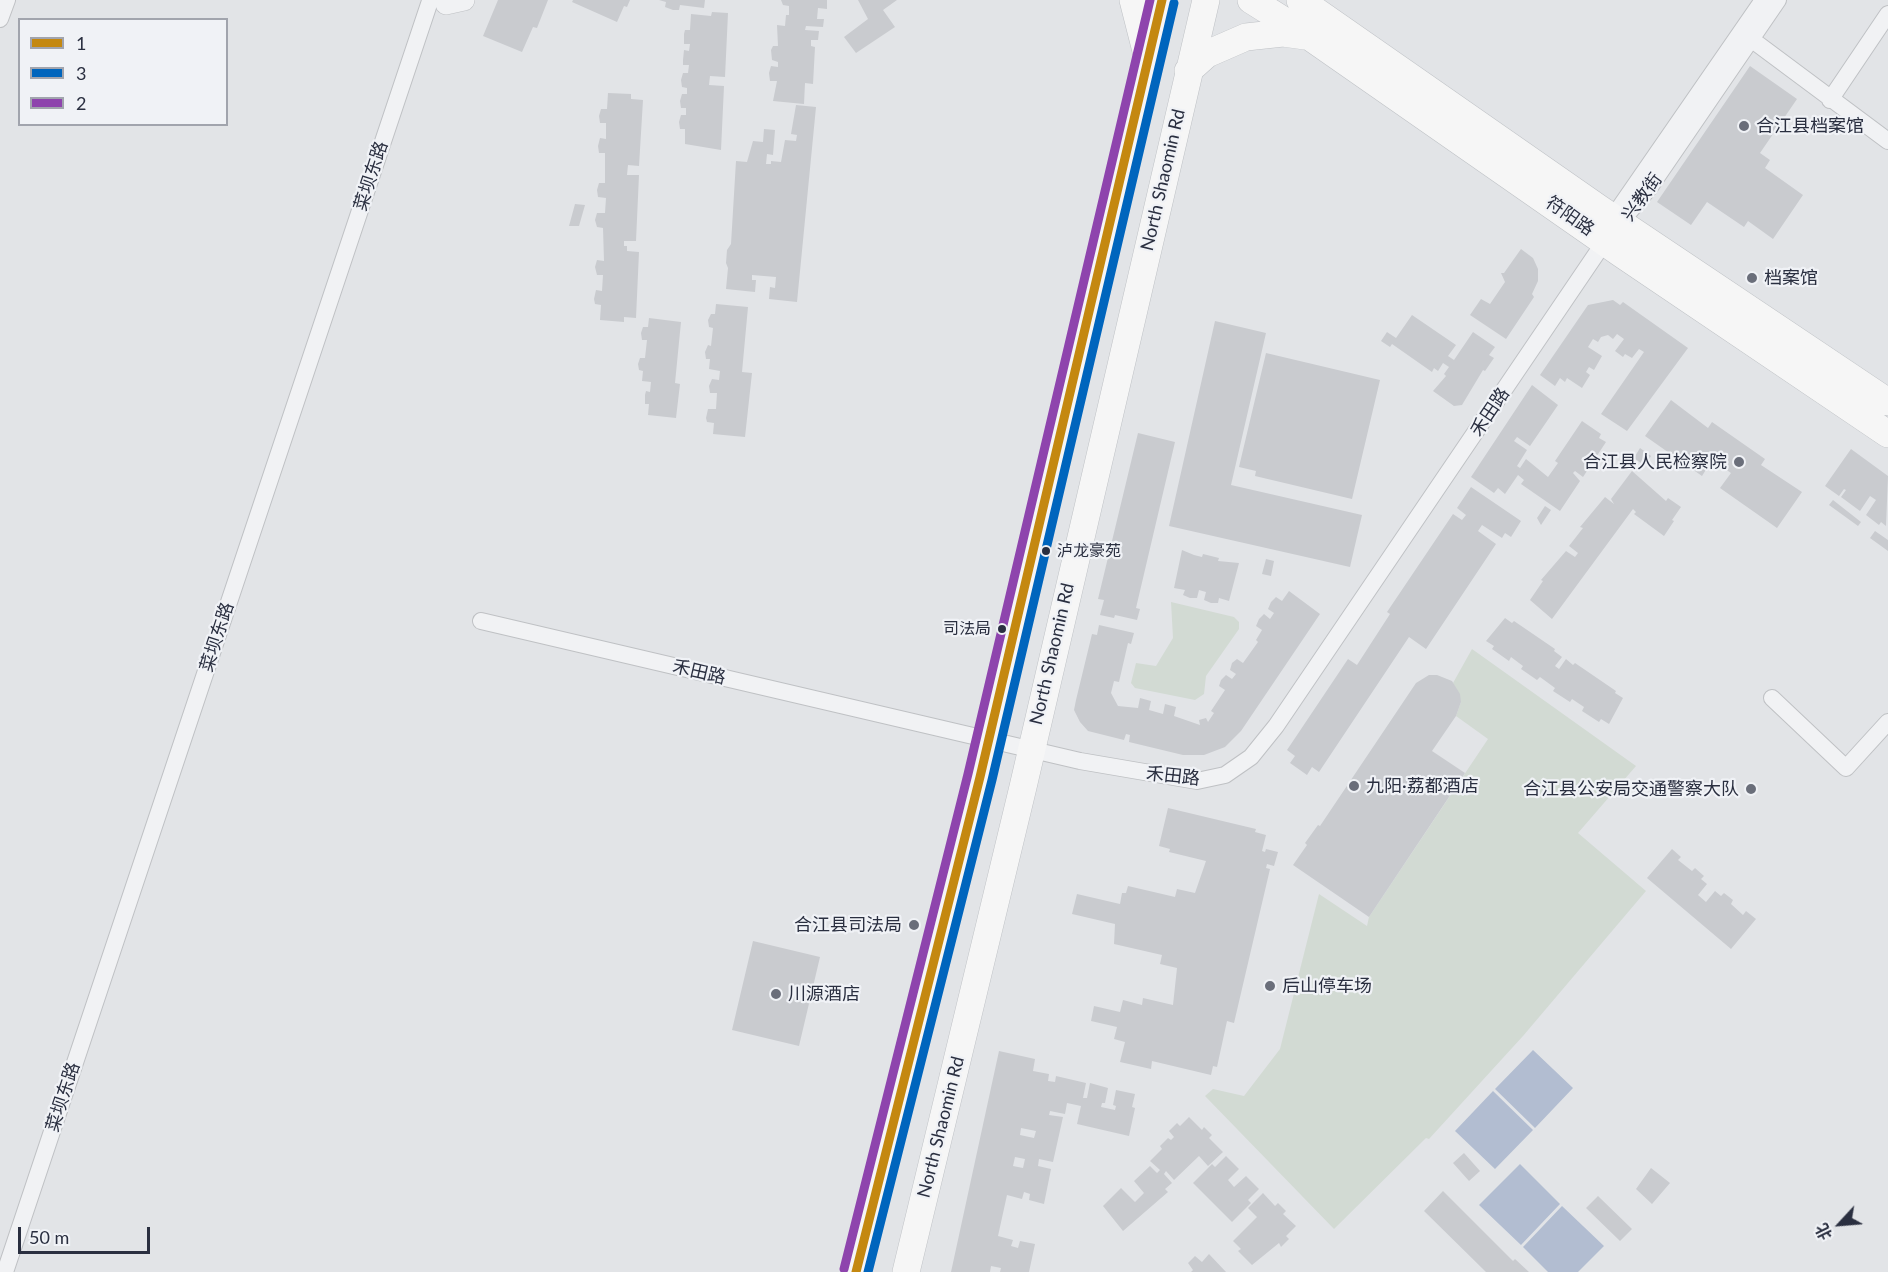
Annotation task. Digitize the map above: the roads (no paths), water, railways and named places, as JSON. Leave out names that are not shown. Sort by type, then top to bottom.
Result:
[{"type":"main road","points":[[1133,0],[1147,55]]},
{"type":"main road","points":[[856,1272],[988,741],[1147,55],[1162,0]]},
{"type":"main road","name":"North Shaomin Rd","points":[[906,1272],[1206,0]]},
{"type":"main road","name":"符阳路","points":[[1251,0],[1318,18]]},
{"type":"main road","name":"符阳路","points":[[1300,0],[1318,18],[1614,227],[1888,434]]},
{"type":"main road","points":[[1188,71],[1207,54],[1246,37],[1283,33],[1318,18]]},
{"type":"main road","points":[[1115,192],[1158,202]]},
{"type":"main road","name":"符阳路","points":[[1614,227],[1888,402]]},
{"type":"street","points":[[0,19],[7,0]]},
{"type":"street","name":"兴教街","points":[[1614,227],[1763,0]]},
{"type":"street","name":"兴教街","points":[[1614,227],[1778,0]]},
{"type":"street","name":"菜坝东路","points":[[5,1272],[441,1]]},
{"type":"street","points":[[1830,100],[1888,14]]},
{"type":"street","points":[[1751,39],[1888,141]]},
{"type":"street","name":"禾田路","points":[[481,621],[1030,750],[1197,781],[1225,775],[1251,757],[1276,726],[1614,227]]},
{"type":"street","points":[[1772,698],[1846,768],[1888,722]]},
{"type":"water","points":[[1533,1050],[1573,1088],[1535,1128],[1495,1089]]},
{"type":"water","points":[[1493,1091],[1533,1130],[1495,1169],[1455,1131]]},
{"type":"water","points":[[1520,1164],[1560,1204],[1521,1245],[1479,1205]]},
{"type":"water","points":[[1562,1206],[1604,1246],[1578,1272],[1548,1272],[1523,1247]]},
{"type":"place","name":"合江县档案馆","points":[[1744,126]]},
{"type":"place","name":"档案馆","points":[[1752,278]]},
{"type":"place","name":"合江县人民检察院","points":[[1739,462]]},
{"type":"place","name":"泸龙豪苑","points":[[1046,551]]},
{"type":"place","name":"司法局","points":[[1002,629]]},
{"type":"place","name":"九阳·荔都酒店","points":[[1354,786]]},
{"type":"place","name":"合江县公安局交通警察大队","points":[[1751,789]]},
{"type":"place","name":"合江县司法局","points":[[914,925]]},
{"type":"place","name":"后山停车场","points":[[1270,986]]},
{"type":"place","name":"川源酒店","points":[[776,994]]}]
